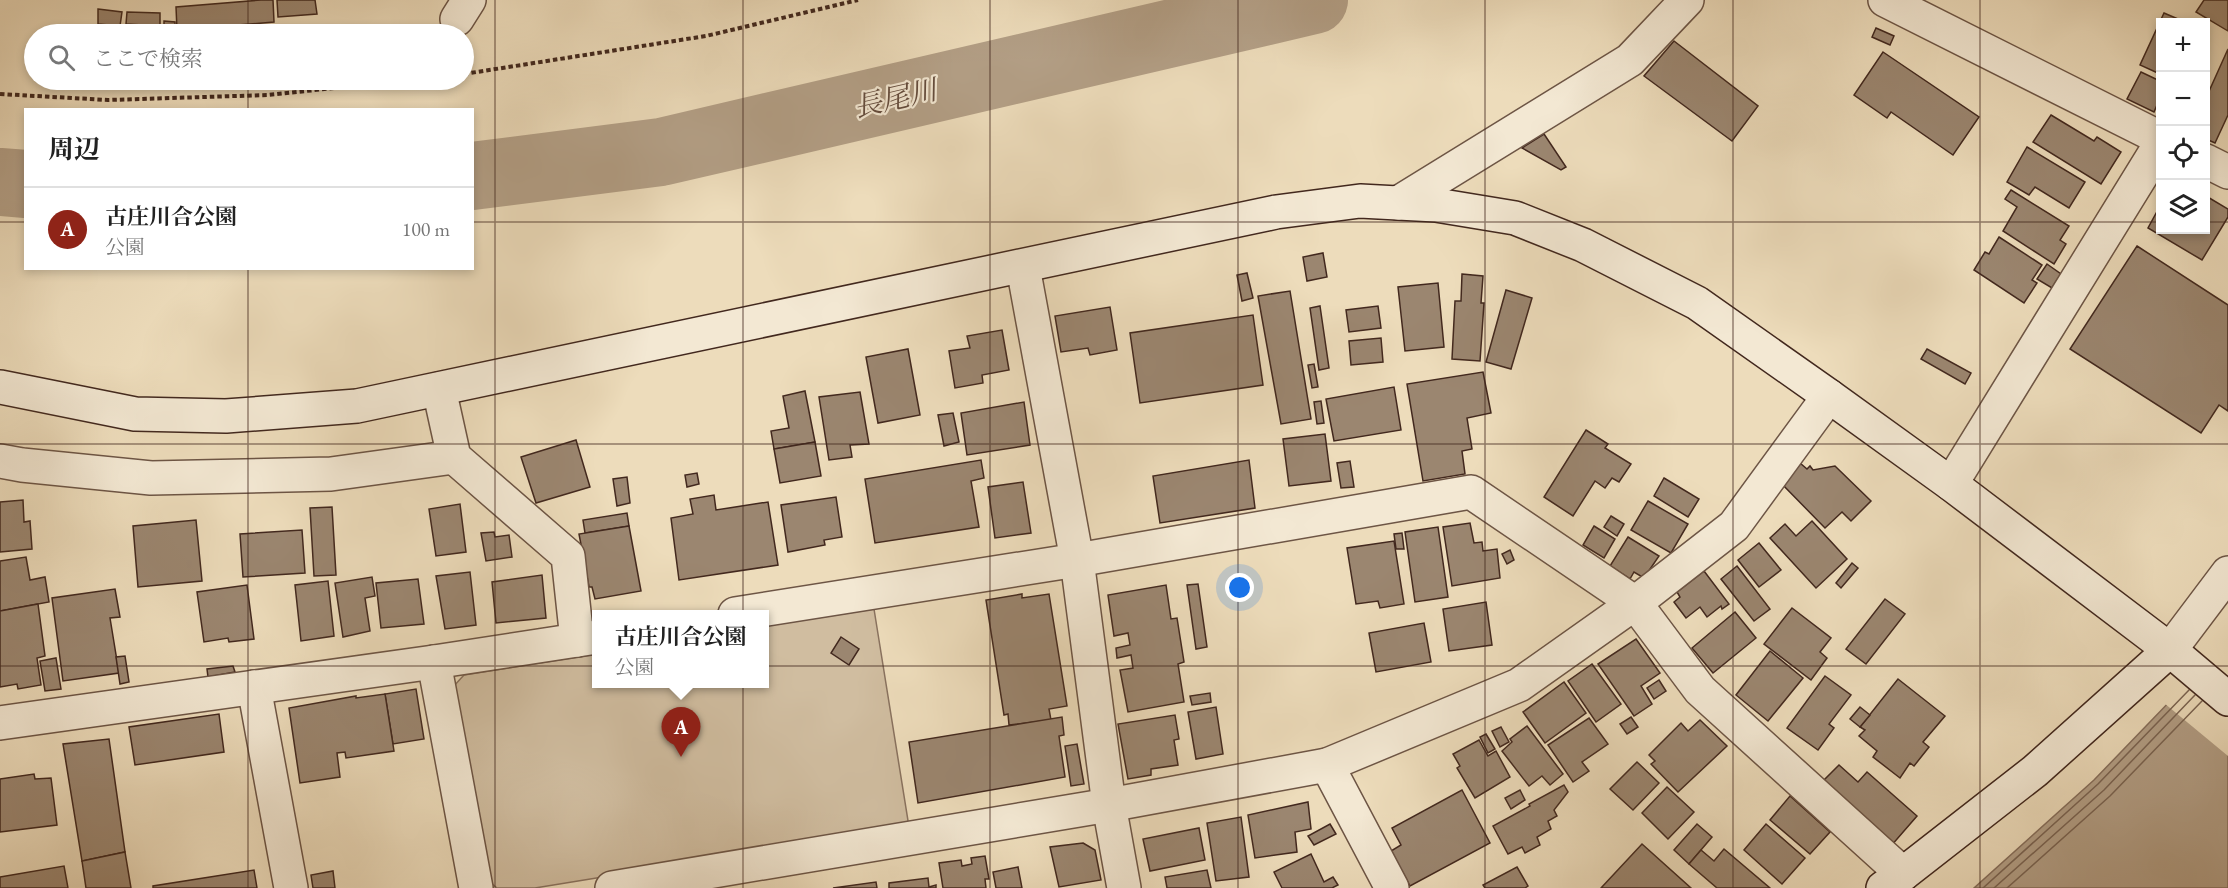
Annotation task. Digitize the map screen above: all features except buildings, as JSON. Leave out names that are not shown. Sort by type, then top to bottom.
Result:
[{"type":"street","points":[[1398,203],[1630,60],[1687,0]]},
{"type":"street","points":[[1885,0],[2156,136]]},
{"type":"street","points":[[1951,484],[2156,152]]},
{"type":"street","points":[[2210,163],[2228,172]]},
{"type":"street","points":[[0,387],[135,414],[226,416],[357,406],[1276,212],[1360,201],[1436,205],[1515,218],[1584,245],[1696,303],[1951,484],[2177,656],[2228,699]]},
{"type":"street","points":[[1023,267],[1077,560],[1109,805],[1124,888]]},
{"type":"street","points":[[0,723],[434,662],[587,638],[568,556],[454,457],[439,389]]},
{"type":"street","points":[[612,888],[1109,805],[1328,765],[1519,685],[1635,603],[1734,526],[1829,396]]},
{"type":"street","points":[[0,460],[22,465],[151,478],[331,474],[454,457]]},
{"type":"street","points":[[766,610],[1077,560],[1471,492],[1635,603],[1700,690],[1893,881],[2035,771],[2177,656],[2228,573]]},
{"type":"street","points":[[434,662],[476,888]]},
{"type":"street","points":[[254,687],[291,888]]},
{"type":"street","points":[[1328,765],[1392,888]]},
{"type":"path","points":[[474,72],[706,36],[858,0]]},
{"type":"path","points":[[0,94],[108,100],[268,95],[315,90]]},
{"type":"shaded area","points":[[874,609],[909,827],[535,888],[497,888],[484,877],[453,687],[464,675],[592,655],[592,688],[769,688],[769,625]]},
{"type":"water","points":[[2228,641],[2228,888],[1974,888],[2094,780]]},
{"type":"pier","points":[[2228,638],[2228,756],[2164,703]]},
{"type":"waterway","name":"長尾川","points":[[474,176],[661,152],[1314,0]]},
{"type":"waterway","name":"長尾川","points":[[0,182],[24,184]]},
{"type":"place","name":"古庄川合公園","points":[[681,757]]}]
